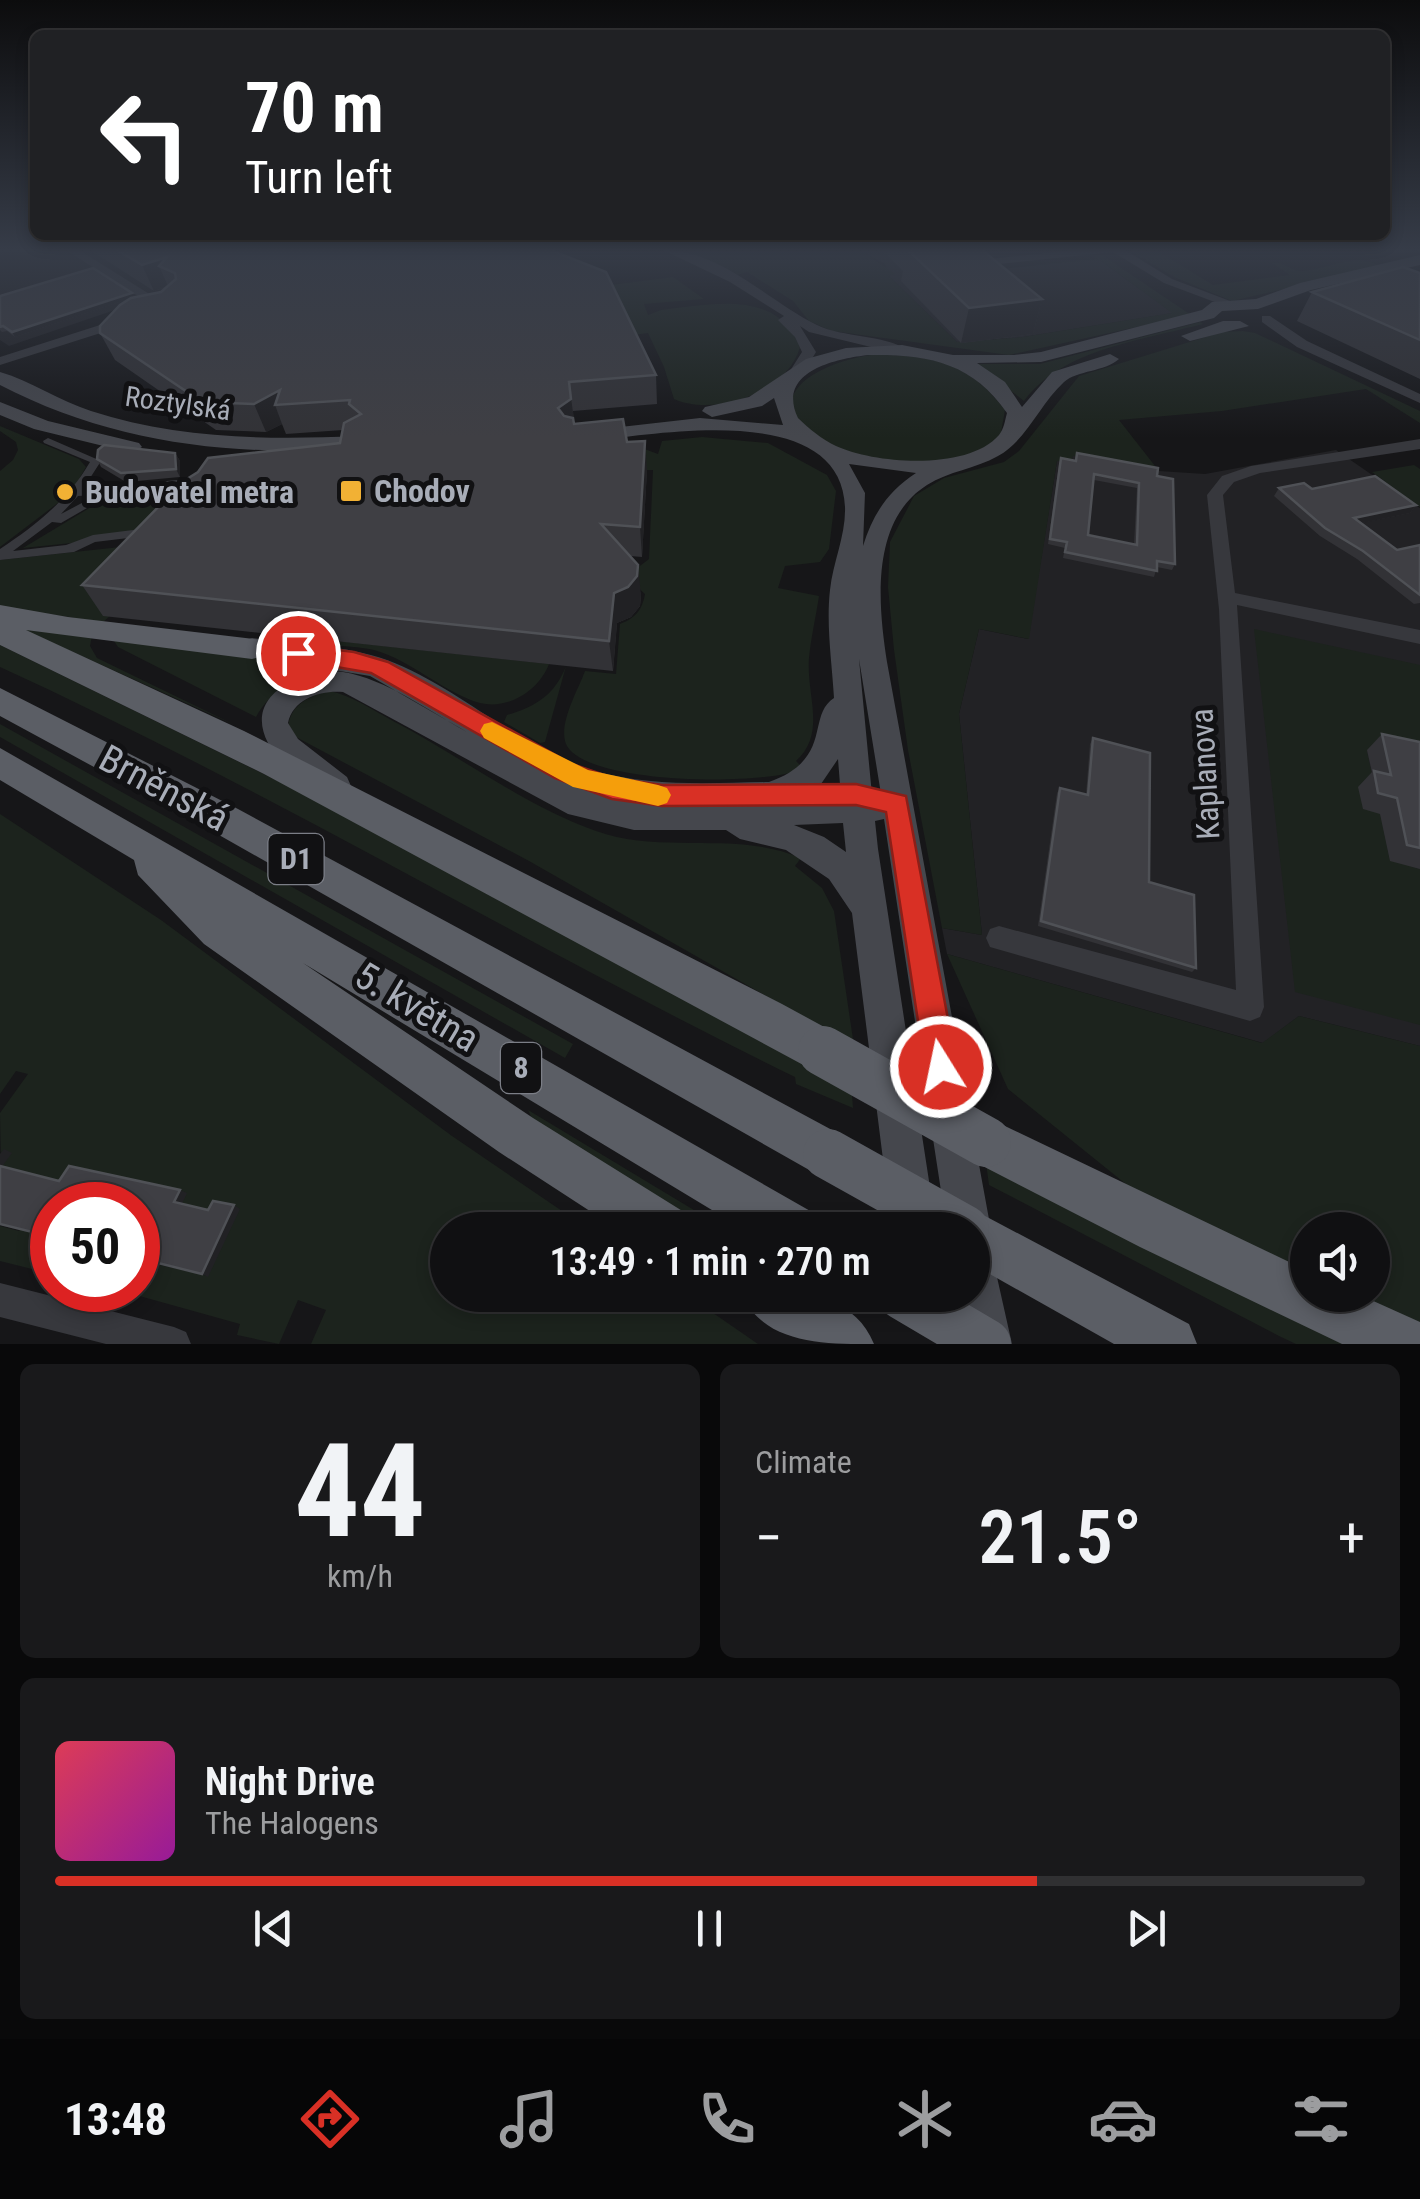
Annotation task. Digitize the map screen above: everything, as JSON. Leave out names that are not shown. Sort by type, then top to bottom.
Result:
[{"type":"highway","points":[[0,614],[68,628],[252,648]]},
{"type":"highway","points":[[0,632],[140,695],[617,938],[986,1142],[1404,1344]]},
{"type":"highway","name":"Brněnská","points":[[0,701],[225,820],[928,1212]]},
{"type":"highway","name":"Brněnská","points":[[0,762],[248,906]]},
{"type":"highway","points":[[120,831],[220,930],[516,1136],[637,1212]]},
{"type":"highway","name":"5. května","points":[[248,906],[764,1212]]},
{"type":"highway","points":[[990,1248],[1168,1344]]},
{"type":"highway","points":[[796,1312],[841,1341]]},
{"type":"highway","points":[[933,1312],[987,1344]]},
{"type":"main road","points":[[959,464],[925,469],[881,466],[850,460],[780,430],[740,424],[575,430],[734,408],[770,395],[794,376],[832,356],[904,350],[1027,359],[1160,328],[1205,313]]},
{"type":"main road","points":[[1215,313],[1222,320],[1241,326]]},
{"type":"main road","points":[[1260,313],[1266,319]]},
{"type":"main road","points":[[912,1212],[866,912],[871,564],[895,498],[927,476],[990,453],[1060,376],[1208,329],[1258,326],[1270,313]]},
{"type":"main road","points":[[904,350],[964,365],[996,384],[1014,412],[1008,437]]},
{"type":"main road","points":[[794,376],[783,395],[784,411],[793,426],[843,468],[854,486],[858,506],[842,599],[846,671],[870,803],[969,1212]]},
{"type":"main road","name":"Roztylská","points":[[0,378],[69,412],[139,431],[355,450],[255,459],[141,449],[63,432],[0,408]]},
{"type":"main road","points":[[252,648],[354,660],[380,668],[564,771],[602,786],[651,795],[765,794],[870,803]]},
{"type":"main road","points":[[765,794],[794,786],[824,761],[846,671]]},
{"type":"main road","points":[[365,809],[278,739],[272,724],[276,710],[300,690],[325,682],[356,686],[579,805],[639,818],[710,819],[870,803]]},
{"type":"main road","points":[[710,819],[788,835],[818,850],[851,878],[866,912]]},
{"type":"main road","points":[[927,1312],[932,1344]]},
{"type":"main road","points":[[984,1312],[987,1344]]},
{"type":"street","points":[[0,361],[137,313]]},
{"type":"street","points":[[773,313],[789,324],[809,352],[794,376]]},
{"type":"street","points":[[788,313],[814,329],[904,350]]},
{"type":"street","points":[[1266,319],[1302,344]]},
{"type":"street","points":[[1241,326],[1302,344],[1420,399]]},
{"type":"street","points":[[30,536],[79,494],[102,458],[48,441]]},
{"type":"street","name":"Kaplanova","points":[[999,938],[1250,1007],[1227,597],[1214,502],[1228,479],[1257,470],[1420,444]]},
{"type":"street","points":[[79,494],[217,480]]},
{"type":"street","points":[[0,555],[112,490]]},
{"type":"street","points":[[68,549],[93,540],[162,528]]},
{"type":"street","points":[[0,555],[101,545]]},
{"type":"street","points":[[1227,597],[1420,637]]},
{"type":"street","points":[[0,1300],[174,1344]]},
{"type":"shaded area","points":[[0,313],[107,313],[9,346],[0,340]]},
{"type":"shaded area","points":[[619,313],[769,313],[790,328],[800,347],[781,377],[748,397],[728,403],[690,404],[674,399],[648,333],[626,336]]},
{"type":"shaded area","points":[[802,313],[927,313],[957,342],[1023,337],[1172,313],[1191,315],[1009,355],[832,331],[809,321]]},
{"type":"shaded area","points":[[927,313],[1173,313],[1023,337],[957,342]]},
{"type":"shaded area","points":[[1203,324],[1082,358],[1040,383],[1024,401],[977,364],[1040,364]]},
{"type":"shaded area","points":[[1222,332],[1255,333],[1420,411],[1420,423],[1366,389],[1222,411],[1119,420],[1159,471],[1073,456],[1071,463],[1057,461],[1029,639],[979,629],[959,714],[982,935],[942,928],[908,750],[894,650],[888,587],[890,542],[914,496],[944,478],[1004,462],[1019,451],[1079,376]]},
{"type":"shaded area","points":[[871,355],[930,359],[962,371],[1005,410],[1001,433],[986,447],[966,456],[918,463],[846,451],[804,427],[793,413],[792,399],[800,386],[831,366]]},
{"type":"shaded area","points":[[0,426],[79,459],[86,467],[71,493],[0,547],[0,471],[18,450],[16,442],[0,431]]},
{"type":"shaded area","points":[[702,437],[768,443],[827,475],[836,491],[829,549],[820,562],[785,566],[778,588],[819,596],[809,658],[811,738],[796,761],[803,768],[784,774],[718,780],[640,775],[580,758],[566,744],[564,736],[585,671],[616,674],[620,624],[637,613],[644,600],[645,594],[630,580],[632,572],[649,559],[653,470],[633,470],[639,447],[658,454],[662,441]]},
{"type":"shaded area","points":[[1336,450],[1420,508],[1420,1046],[1299,1016],[1263,1043],[947,954],[942,928],[982,935],[959,714],[979,629],[1028,639],[1057,461],[1072,455],[1159,471],[1205,474]]},
{"type":"shaded area","points":[[1414,465],[1420,469],[1420,507],[1372,472]]},
{"type":"shaded area","points":[[143,490],[141,494],[171,492],[161,526],[23,548],[116,492]]},
{"type":"shaded area","points":[[139,545],[110,616],[103,622],[0,607],[0,560]]},
{"type":"shaded area","points":[[13,625],[92,636],[90,646],[97,658],[237,726]]},
{"type":"shaded area","points":[[1254,629],[1420,665],[1420,763],[1367,751],[1390,860],[1420,869],[1420,1025],[1295,992]]},
{"type":"shaded area","points":[[291,636],[549,664],[538,682],[522,696],[502,704],[480,703],[374,650]]},
{"type":"shaded area","points":[[112,638],[329,662],[326,668],[277,692],[256,717],[118,647]]},
{"type":"shaded area","points":[[0,645],[327,805],[807,1063],[852,1095],[853,1108],[796,1084],[795,1077],[201,765],[0,667]]},
{"type":"shaded area","points":[[566,666],[545,742],[540,743],[504,722],[507,715],[535,704],[550,692]]},
{"type":"shaded area","points":[[330,691],[370,708],[544,808],[596,831],[647,841],[751,845],[801,858],[795,866],[822,888],[834,911],[854,1046],[529,861],[296,737],[288,725],[294,711],[309,698]]},
{"type":"shaded area","points":[[0,724],[573,1044],[565,1058],[0,737]]},
{"type":"shaded area","points":[[0,814],[161,920],[452,1136],[564,1212],[430,1212],[430,1312],[712,1312],[758,1344],[311,1344],[326,1310],[298,1300],[279,1344],[237,1335],[240,1324],[160,1302],[160,1265],[208,1276],[214,1214],[160,1208],[160,1182],[50,1182],[1,1168],[0,1113],[28,1074],[16,1071],[0,1094]]},
{"type":"shaded area","points":[[947,954],[1262,1043],[1299,1016],[1420,1046],[1420,1326],[1389,1312],[1390,1212],[1290,1212],[1290,1266],[1137,1193],[1008,1089]]},
{"type":"shaded area","points":[[528,1110],[697,1212],[669,1212],[535,1125]]},
{"type":"shaded area","points":[[986,1163],[1349,1344],[1296,1344],[1279,1336],[989,1185]]},
{"type":"shaded area","points":[[30,1214],[30,1268],[0,1261],[0,1226],[19,1231]]},
{"type":"building","points":[[0,313],[71,313],[12,332],[0,327]]},
{"type":"building","points":[[113,313],[626,313],[656,375],[569,382],[571,399],[558,408],[564,416],[573,418],[574,424],[623,419],[627,442],[645,441],[640,527],[601,524],[638,565],[637,576],[628,587],[614,593],[609,641],[82,585],[166,499],[188,490],[182,482],[198,472],[208,458],[340,443],[344,423],[361,414],[349,404],[350,400],[275,405],[280,390],[254,404],[202,402],[100,333],[100,326]]},
{"type":"building","points":[[1359,313],[1420,313],[1420,340]]},
{"type":"building","points":[[104,445],[175,453],[176,469],[121,473],[97,459],[98,450]]},
{"type":"building","points":[[1077,453],[1158,468],[1157,476],[1173,479],[1175,564],[1157,561],[1157,571],[1065,552],[1067,542],[1050,539],[1061,458],[1076,461]],"holes":[[[1094,474],[1139,483],[1137,545],[1088,535]]]},
{"type":"building","points":[[1375,476],[1416,505],[1354,518],[1397,550],[1420,545],[1420,595],[1363,551],[1325,528],[1279,488],[1304,483],[1312,489]]},
{"type":"building","points":[[1382,734],[1420,742],[1420,848],[1407,845],[1397,798],[1378,793],[1374,771],[1391,775]]},
{"type":"building","points":[[1093,738],[1150,753],[1149,882],[1194,895],[1196,968],[1041,921],[1060,788],[1088,795]]},
{"type":"building","points":[[0,1166],[59,1181],[69,1166],[143,1182],[30,1182],[30,1232],[0,1224]]},
{"type":"building","points":[[160,1186],[180,1190],[174,1202],[208,1210],[213,1201],[234,1205],[202,1274],[160,1264]]},
{"type":"slow traffic","points":[[492,731],[582,780],[612,789],[658,795]]},
{"type":"place","name":"Chodov","points":[[351,491]]},
{"type":"place","name":"Budovatel metra","points":[[65,492]]},
{"type":"route","points":[[298,653],[354,660],[380,668],[564,771],[612,789],[662,796],[856,794],[897,804],[941,1067]]}]
